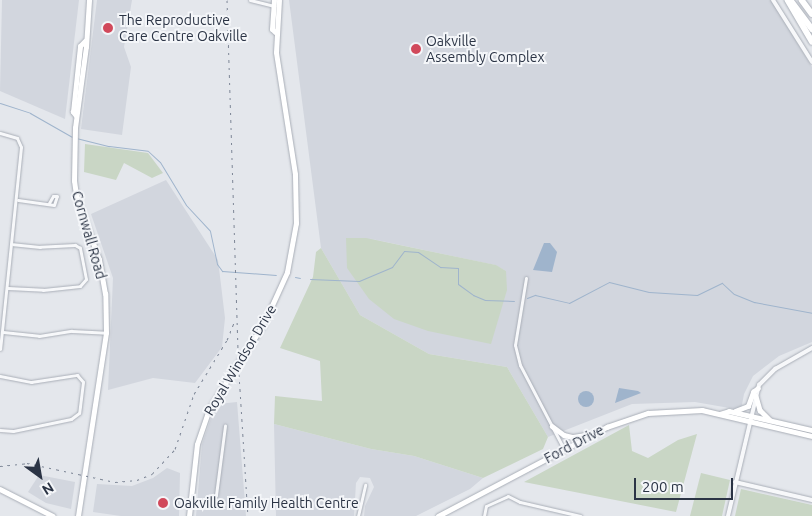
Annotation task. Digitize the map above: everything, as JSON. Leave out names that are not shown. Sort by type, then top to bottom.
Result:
[{"type":"highway","points":[[790,0],[812,29]]},
{"type":"highway","points":[[790,0],[812,41]]},
{"type":"highway","points":[[802,0],[812,14]]},
{"type":"main road","name":"Cornwall Road","points":[[80,516],[106,333],[105,294],[99,260],[76,195],[73,144],[88,0]]},
{"type":"main road","name":"Royal Windsor Drive","points":[[191,512],[197,444],[209,409],[263,325],[285,279],[296,223],[295,174],[275,32],[272,29],[275,4],[279,0]]},
{"type":"main road","points":[[731,412],[745,409],[758,388]]},
{"type":"main road","points":[[756,396],[760,410],[771,421]]},
{"type":"main road","name":"Ford Drive","points":[[438,516],[564,449],[630,417],[666,409],[687,408],[720,414],[812,436]]},
{"type":"main road","name":"Ford Drive","points":[[720,414],[731,412],[812,430]]},
{"type":"main road","points":[[552,426],[564,435],[573,437],[594,434]]},
{"type":"main road","points":[[0,489],[54,516]]},
{"type":"street","points":[[250,0],[275,4]]},
{"type":"street","points":[[773,0],[812,62]]},
{"type":"street","points":[[0,133],[15,137],[21,144],[18,200],[0,349]]},
{"type":"street","points":[[18,200],[49,203]]},
{"type":"street","points":[[8,288],[43,290],[80,286],[86,279],[80,248],[76,245],[40,247],[13,244]]},
{"type":"street","points":[[526,278],[515,345],[520,366],[564,449]]},
{"type":"street","points":[[3,332],[40,336],[72,331],[106,333]]},
{"type":"street","points":[[728,516],[758,388],[775,368],[812,348]]},
{"type":"street","points":[[0,376],[31,382],[77,375],[83,382],[79,413],[72,419],[13,431],[0,430]]},
{"type":"street","points":[[191,512],[209,502],[216,495],[225,426]]},
{"type":"street","points":[[735,482],[812,500]]},
{"type":"street","points":[[358,516],[365,485]]},
{"type":"street","points":[[484,516],[486,506],[508,496],[520,502],[580,516]]},
{"type":"shaded area","points":[[2,0],[79,0],[65,119],[0,91]]},
{"type":"shaded area","points":[[97,0],[132,0],[124,47],[131,67],[122,135],[81,129]]},
{"type":"shaded area","points":[[289,0],[771,0],[812,67],[812,342],[779,356],[753,376],[744,394],[741,410],[695,402],[632,404],[548,437],[507,367],[429,354],[360,315],[321,248]],"holes":[[[367,238],[495,265],[506,271]]]},
{"type":"shaded area","points":[[166,180],[218,260],[225,318],[222,347],[195,383],[153,378],[108,390],[113,278],[91,214]]},
{"type":"shaded area","points":[[237,402],[246,516],[196,516],[202,444],[211,418],[218,404]]},
{"type":"shaded area","points":[[274,424],[371,449],[414,456],[483,478],[470,489],[416,516],[364,516],[365,506],[374,487],[370,478],[360,477],[356,483],[354,516],[276,516]]},
{"type":"shaded area","points":[[167,468],[180,473],[179,516],[121,516],[93,512],[97,484],[132,486],[153,478]]},
{"type":"shaded area","points":[[39,475],[75,482],[71,509],[46,503],[28,492]]},
{"type":"green space","points":[[85,144],[148,153],[163,173],[152,178],[124,163],[116,180],[84,172]]},
{"type":"green space","points":[[346,238],[366,238],[496,265],[506,271],[507,290],[491,344],[428,331],[394,319],[369,299],[347,268]]},
{"type":"green space","points":[[321,248],[360,315],[429,354],[507,367],[548,437],[543,449],[483,478],[414,456],[371,449],[274,424],[275,396],[322,401],[320,361],[280,348],[313,277],[316,252]]},
{"type":"green space","points":[[629,425],[632,451],[648,458],[678,440],[697,434],[676,512],[524,482]]},
{"type":"green space","points":[[701,473],[730,480],[722,516],[690,516]]},
{"type":"green space","points":[[741,489],[812,505],[812,516],[735,516]]},
{"type":"water","points":[[544,243],[550,243],[557,252],[552,272],[533,270]]},
{"type":"water","points":[[619,388],[638,391],[641,393],[615,403]]},
{"type":"water","points":[[586,391],[592,393],[594,399],[592,405],[586,407],[580,405],[578,399],[580,393]]},
{"type":"waterway","points":[[0,103],[30,113],[72,137]]},
{"type":"waterway","points":[[76,138],[109,146],[148,151],[160,162],[186,205],[210,231],[217,264],[222,271],[276,275]]},
{"type":"waterway","points":[[310,279],[359,281],[392,267],[404,251],[418,252],[440,267],[458,268],[458,284],[473,295],[485,300],[514,301]]},
{"type":"waterway","points":[[295,277],[300,278]]},
{"type":"waterway","points":[[527,298],[535,295],[569,303],[609,282],[649,292],[697,295],[722,283],[734,294],[754,302],[812,313]]},
{"type":"railway","points":[[227,0],[239,374],[248,516]]},
{"type":"railway","points":[[0,466],[27,463],[115,482],[137,480],[152,474],[175,449],[194,394],[227,340],[235,320]]},
{"type":"place","name":"The Reproductive Care Centre Oakville","points":[[108,28]]},
{"type":"place","name":"Oakville Assembly Complex","points":[[416,49]]},
{"type":"place","name":"Oakville Family Health Centre","points":[[163,503]]}]
